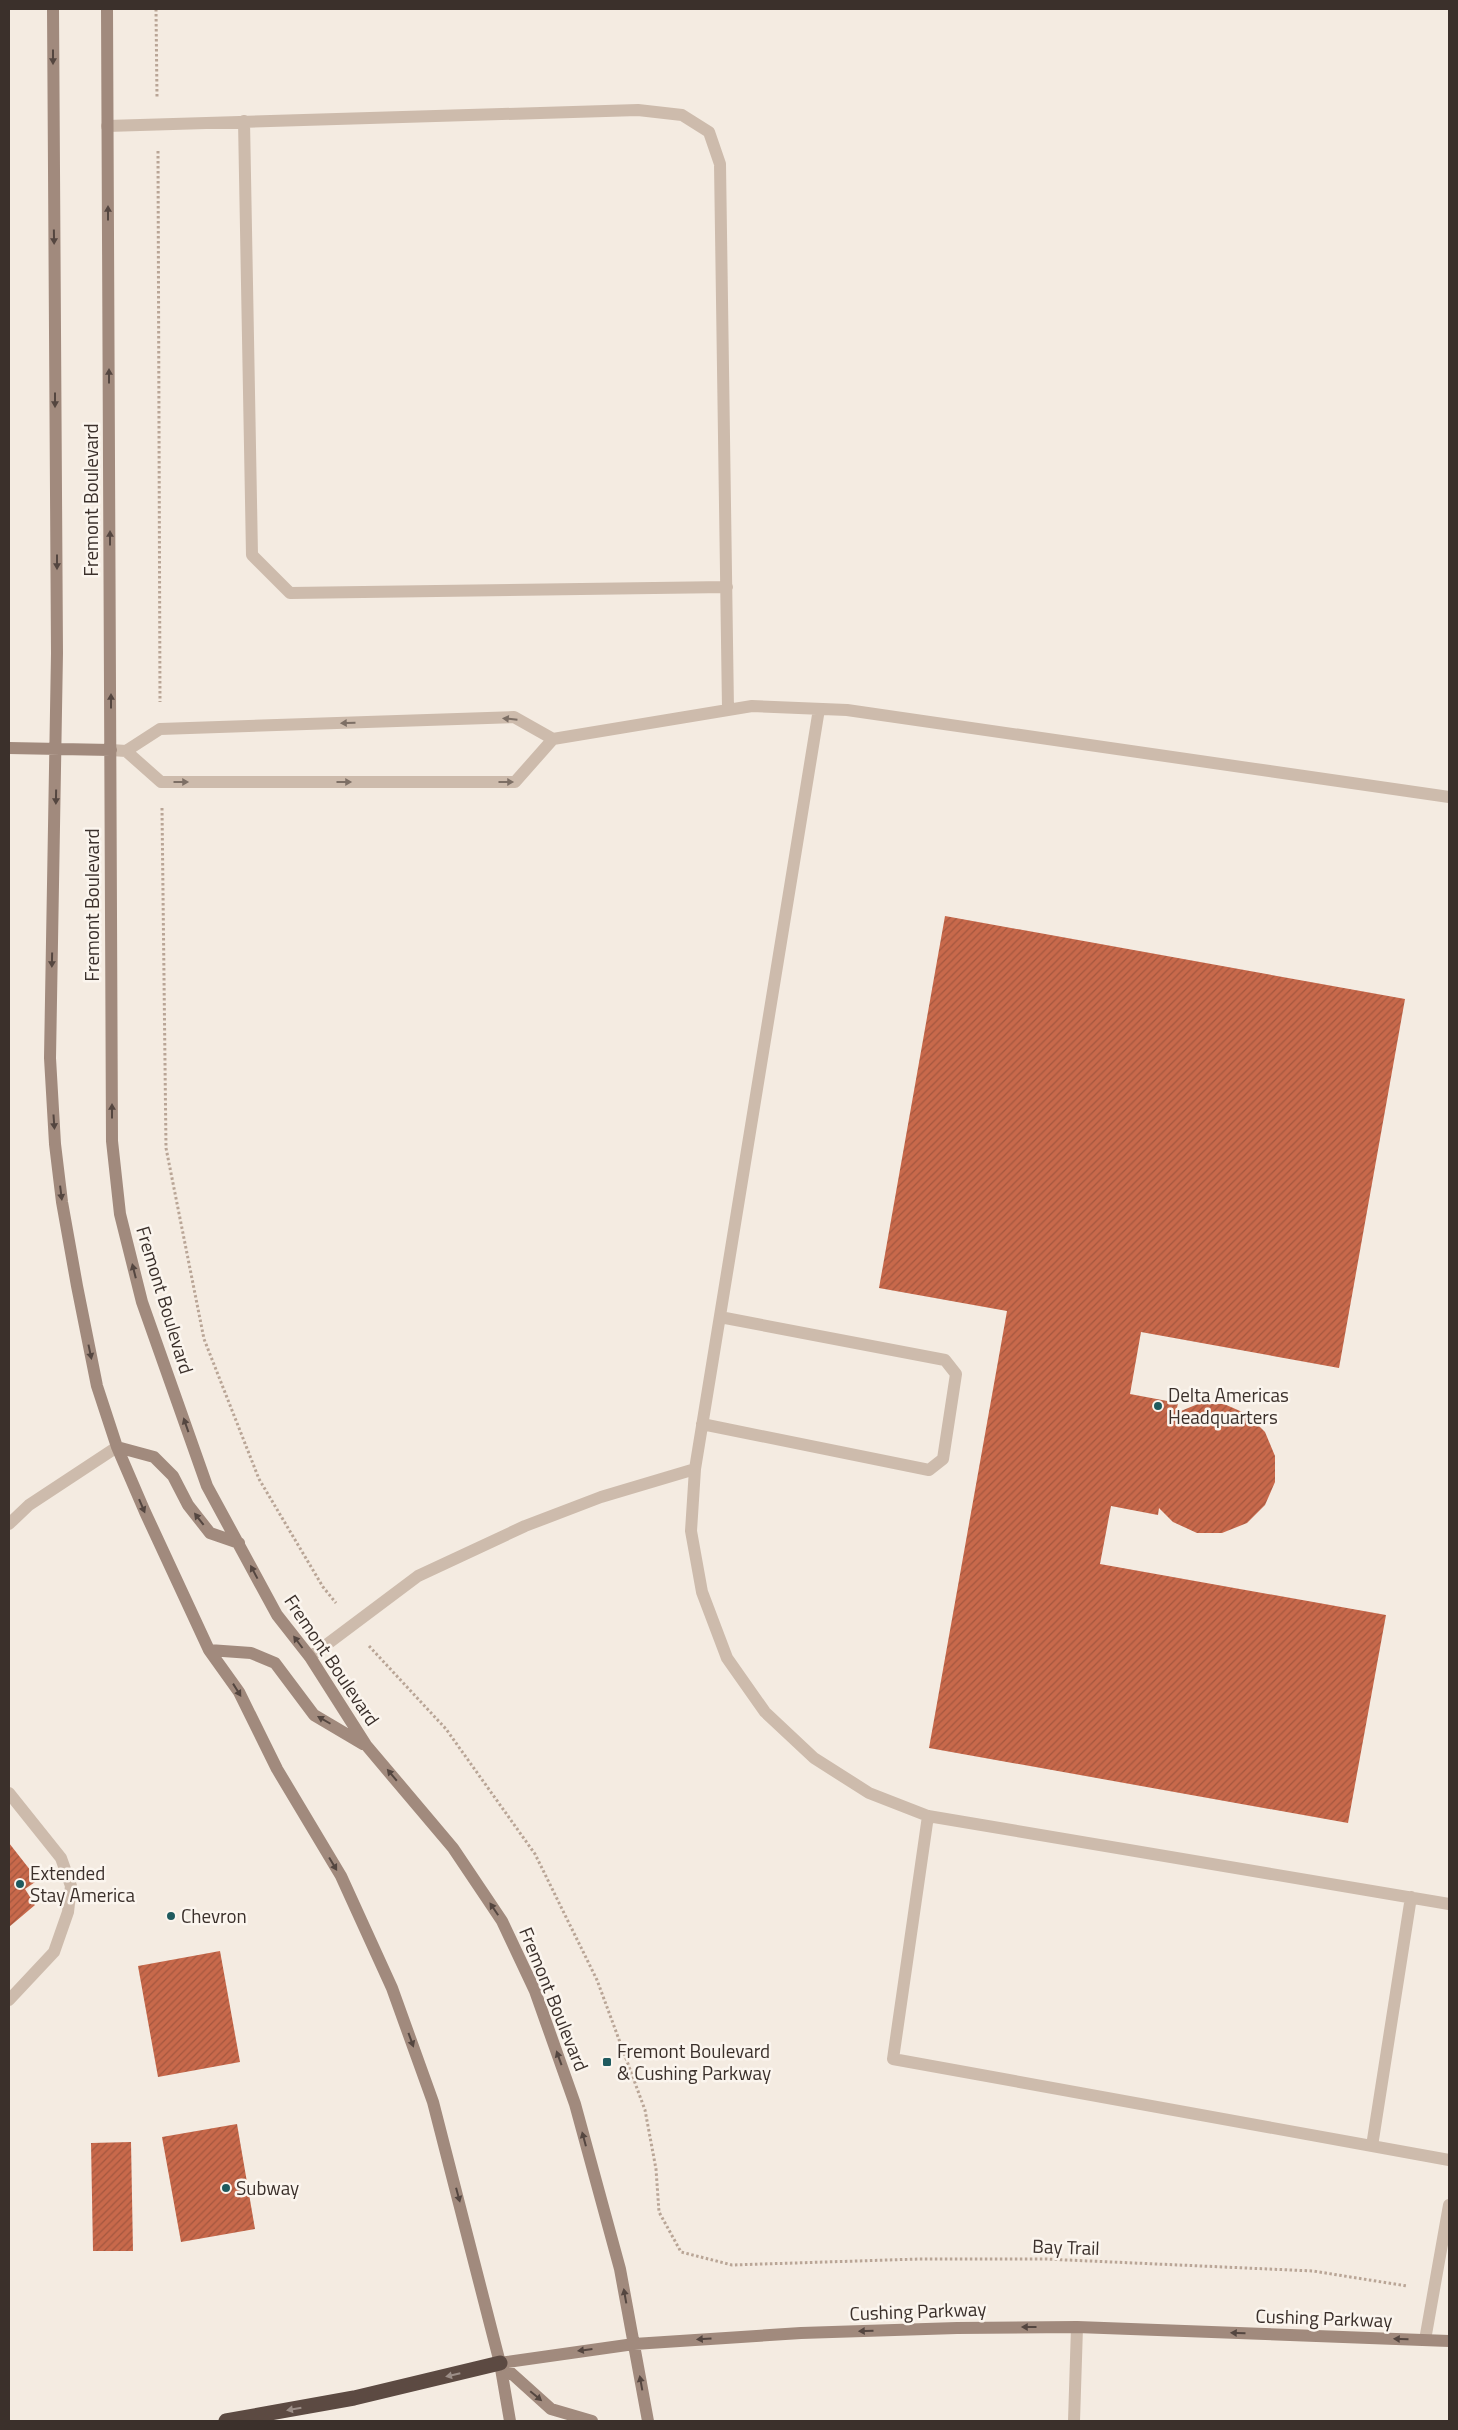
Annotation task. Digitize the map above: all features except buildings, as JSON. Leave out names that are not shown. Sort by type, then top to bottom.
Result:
[{"type":"highway","points":[[226,2421],[354,2398],[500,2363]]},
{"type":"main road","name":"Fremont Boulevard","points":[[53,9],[56,749],[50,1058],[55,1144],[62,1202],[77,1286],[97,1386],[117,1447],[209,1650],[239,1692],[277,1769],[341,1876],[392,1988],[433,2102],[500,2363],[510,2421]]},
{"type":"main road","name":"Fremont Boulevard","points":[[107,9],[112,1141],[120,1214],[142,1302],[207,1486],[277,1615],[310,1657],[366,1745],[453,1848],[502,1921],[535,1991],[575,2104],[620,2269],[648,2421]]},
{"type":"main road","points":[[9,748],[111,750]]},
{"type":"main road","points":[[117,1447],[154,1457],[173,1476],[188,1505],[210,1533],[239,1543]]},
{"type":"main road","points":[[209,1650],[251,1653],[275,1663],[314,1715],[366,1745]]},
{"type":"main road","name":"Cushing Parkway","points":[[500,2363],[634,2344],[879,2330],[1077,2327],[1449,2341]]},
{"type":"main road","points":[[500,2363],[551,2409],[592,2421]]},
{"type":"lane","points":[[107,126],[638,110],[682,115],[710,132],[720,164],[728,709]]},
{"type":"lane","points":[[244,121],[252,555],[290,593],[727,587]]},
{"type":"lane","points":[[111,750],[126,751],[160,729],[514,718],[553,739],[752,706],[867,712],[1449,797]]},
{"type":"lane","points":[[819,709],[695,1469],[691,1531],[702,1592],[728,1658],[765,1712],[814,1758],[869,1793],[928,1816],[1449,1904]]},
{"type":"lane","points":[[126,751],[161,782],[515,782],[553,739]]},
{"type":"lane","points":[[702,1424],[929,1470],[943,1459],[956,1374],[946,1360],[720,1317]]},
{"type":"lane","points":[[9,1524],[29,1505],[117,1447]]},
{"type":"lane","points":[[310,1657],[418,1576],[525,1526],[601,1498],[695,1469]]},
{"type":"lane","points":[[9,1793],[61,1858],[71,1886],[68,1912],[54,1952],[9,2000]]},
{"type":"lane","points":[[928,1816],[893,2059],[1449,2160]]},
{"type":"lane","points":[[1372,2146],[1411,1897]]},
{"type":"lane","points":[[1425,2340],[1449,2205]]},
{"type":"lane","points":[[1074,2421],[1077,2327]]},
{"type":"path","points":[[156,9],[160,729]]},
{"type":"path","points":[[161,782],[166,1148],[204,1339],[259,1479],[324,1587],[353,1626]]},
{"type":"path","name":"Bay Trail","points":[[353,1626],[446,1729],[535,1854],[597,1980],[646,2110],[656,2169],[660,2212],[681,2252],[732,2265],[918,2259],[1045,2259],[1313,2271],[1434,2290]]},
{"type":"place","name":"Delta Americas Headquarters","points":[[1158,1406]]},
{"type":"place","name":"Extended Stay America","points":[[20,1884]]},
{"type":"place","name":"Chevron","points":[[171,1916]]},
{"type":"place","name":"Fremont Boulevard & Cushing Parkway","points":[[607,2062]]},
{"type":"place","name":"Subway","points":[[226,2188]]}]
